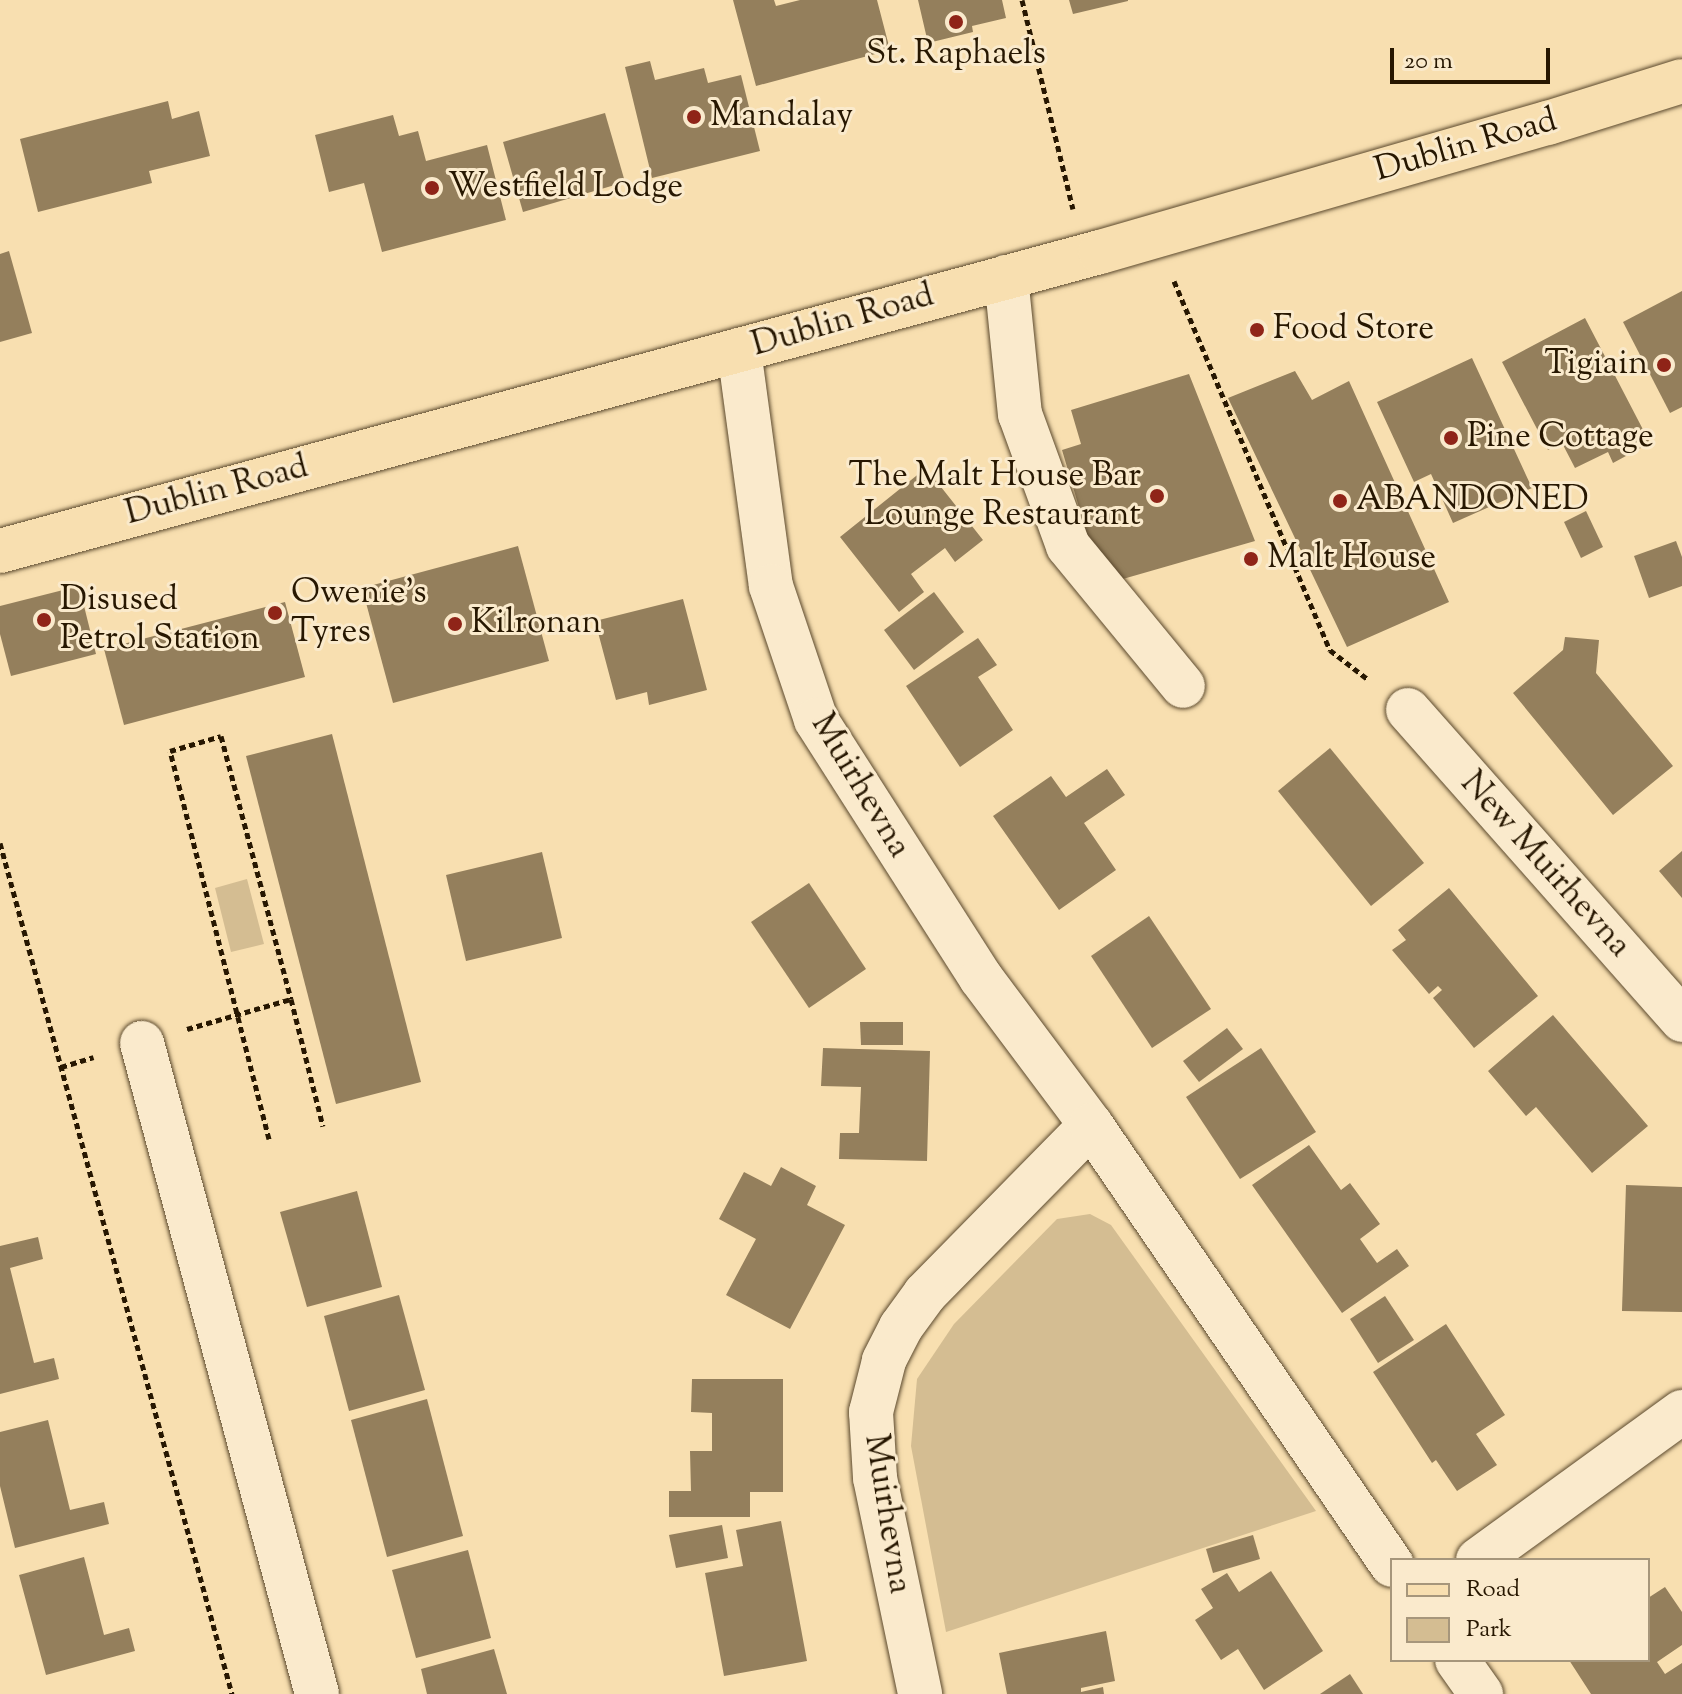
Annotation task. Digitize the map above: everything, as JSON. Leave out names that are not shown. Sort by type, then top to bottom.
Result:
[{"type":"main road","name":"Dublin Road","points":[[0,551],[1155,236],[1682,81]]},
{"type":"street","points":[[1006,277],[1020,414],[1068,546],[1183,686]]},
{"type":"street","name":"Muirhevna","points":[[739,350],[771,586],[816,720],[981,978],[1091,1125],[1390,1562]]},
{"type":"street","name":"New Muirhevna","points":[[1408,710],[1682,1020]]},
{"type":"street","points":[[142,1043],[317,1694]]},
{"type":"street","name":"Muirhevna","points":[[920,1694],[875,1478],[871,1412],[884,1361],[901,1327],[925,1294],[1091,1125]]},
{"type":"street","points":[[1481,1558],[1682,1412]]},
{"type":"street","points":[[1458,1662],[1481,1694]]},
{"type":"path","points":[[1022,0],[1069,192],[1081,256]]},
{"type":"path","points":[[1155,236],[1330,650],[1408,710]]},
{"type":"path","points":[[269,1139],[170,751],[221,736],[323,1126]]},
{"type":"path","points":[[0,843],[232,1694]]},
{"type":"path","points":[[61,1067],[291,999]]},
{"type":"green space","points":[[247,879],[264,944],[231,952],[215,888]]},
{"type":"green space","points":[[1090,1214],[1111,1225],[1316,1511],[946,1632],[911,1446],[917,1379],[954,1324],[1057,1219]]},
{"type":"building","points":[[733,0],[774,0],[776,6],[800,0],[877,0],[890,50],[756,86]]},
{"type":"building","name":"St. Raphaels","points":[[918,0],[1002,0],[1006,18],[972,26],[973,32],[928,43]]},
{"type":"building","points":[[1069,0],[1128,0],[1128,1],[1073,14]]},
{"type":"building","name":"Mandalay","points":[[650,61],[655,80],[704,68],[708,83],[741,75],[760,151],[652,178],[625,67]]},
{"type":"building","points":[[168,101],[172,119],[199,111],[210,156],[149,171],[152,183],[38,212],[20,139]]},
{"type":"building","points":[[605,113],[625,182],[523,212],[503,142]]},
{"type":"building","name":"Westfield Lodge","points":[[393,115],[399,136],[418,131],[426,161],[487,145],[506,220],[382,252],[364,183],[329,192],[315,135]]},
{"type":"building","points":[[9,251],[32,333],[0,342],[0,254]]},
{"type":"building","name":"Tigiain","points":[[1682,291],[1682,407],[1670,413],[1623,322]]},
{"type":"building","points":[[1585,318],[1650,443],[1613,463],[1608,452],[1575,468],[1562,443],[1548,450],[1502,362]]},
{"type":"building","name":"Pine Cottage","points":[[1472,358],[1532,488],[1453,523],[1431,474],[1414,482],[1377,402]]},
{"type":"building","name":"ABANDONED","points":[[1295,371],[1312,400],[1349,381],[1449,602],[1347,647],[1228,398]]},
{"type":"building","name":"The Malt House Bar Lounge Restaurant","points":[[1189,374],[1255,541],[1102,585],[1062,450],[1081,444],[1071,410]]},
{"type":"building","points":[[926,468],[983,540],[955,562],[945,548],[911,574],[924,592],[899,612],[840,537]]},
{"type":"building","points":[[1586,511],[1603,547],[1581,558],[1564,522]]},
{"type":"building","points":[[1676,541],[1682,557],[1682,586],[1649,598],[1634,556]]},
{"type":"building","name":"Kilronan","points":[[518,546],[549,661],[393,703],[362,588]]},
{"type":"building","name":"Disused Petrol Station","points":[[79,586],[96,654],[11,676],[0,634],[0,606]]},
{"type":"building","points":[[934,592],[964,632],[914,670],[884,630]]},
{"type":"building","points":[[683,599],[707,690],[649,705],[647,692],[616,700],[595,621]]},
{"type":"building","points":[[285,602],[305,677],[124,725],[104,649]]},
{"type":"building","points":[[1565,637],[1599,640],[1596,673],[1673,766],[1613,815],[1513,693],[1563,650]]},
{"type":"building","points":[[978,638],[997,665],[978,677],[1013,730],[960,767],[906,686]]},
{"type":"building","points":[[332,734],[421,1082],[336,1104],[246,756]]},
{"type":"building","points":[[1330,748],[1424,863],[1371,906],[1278,791]]},
{"type":"building","points":[[1107,769],[1125,795],[1084,823],[1116,870],[1059,910],[993,816],[1051,776],[1066,797]]},
{"type":"building","points":[[1682,851],[1682,898],[1659,871]]},
{"type":"building","points":[[542,852],[562,938],[466,961],[446,875]]},
{"type":"building","points":[[809,883],[866,969],[809,1008],[751,922]]},
{"type":"building","points":[[1449,888],[1538,996],[1474,1048],[1433,998],[1442,990],[1438,986],[1429,994],[1392,950],[1406,940],[1398,930]]},
{"type":"building","points":[[1149,916],[1211,1009],[1152,1048],[1091,956]]},
{"type":"building","points":[[1553,1015],[1648,1126],[1592,1173],[1536,1107],[1526,1116],[1488,1071]]},
{"type":"building","points":[[860,1022],[903,1022],[903,1045],[861,1045]]},
{"type":"building","points":[[1227,1028],[1243,1049],[1199,1082],[1183,1061]]},
{"type":"building","points":[[823,1048],[930,1051],[927,1161],[839,1159],[840,1133],[859,1133],[861,1087],[821,1086]]},
{"type":"building","points":[[1261,1048],[1316,1132],[1240,1179],[1186,1097]]},
{"type":"building","points":[[1309,1145],[1341,1190],[1350,1183],[1380,1224],[1360,1239],[1377,1263],[1397,1249],[1409,1266],[1342,1313],[1252,1185]]},
{"type":"building","points":[[781,1167],[816,1186],[807,1205],[845,1225],[790,1329],[726,1295],[756,1239],[719,1219],[744,1172],[771,1186]]},
{"type":"building","points":[[1626,1185],[1682,1187],[1682,1312],[1622,1311]]},
{"type":"building","points":[[357,1191],[382,1287],[307,1307],[280,1212]]},
{"type":"building","points":[[38,1237],[43,1259],[10,1268],[34,1363],[54,1358],[59,1379],[0,1394],[0,1246]]},
{"type":"building","points":[[399,1295],[425,1390],[349,1411],[324,1316]]},
{"type":"building","points":[[1385,1296],[1414,1340],[1378,1363],[1350,1319]]},
{"type":"building","points":[[1446,1324],[1505,1415],[1476,1434],[1497,1465],[1457,1491],[1436,1460],[1432,1463],[1373,1372]]},
{"type":"building","points":[[692,1379],[783,1379],[783,1492],[750,1492],[750,1517],[669,1517],[669,1491],[691,1491],[690,1451],[712,1451],[712,1413],[691,1412]]},
{"type":"building","points":[[427,1399],[463,1536],[387,1557],[351,1420]]},
{"type":"building","points":[[48,1420],[70,1510],[104,1502],[109,1524],[15,1548],[0,1486],[0,1432]]},
{"type":"building","points":[[781,1521],[807,1661],[724,1676],[705,1573],[743,1566],[736,1530]]},
{"type":"building","points":[[722,1525],[728,1558],[676,1568],[669,1535]]},
{"type":"building","points":[[1253,1535],[1260,1559],[1213,1573],[1206,1549]]},
{"type":"building","points":[[468,1550],[491,1638],[416,1658],[392,1570]]},
{"type":"building","points":[[84,1557],[104,1635],[129,1628],[135,1651],[46,1675],[19,1575]]},
{"type":"building","points":[[1271,1571],[1323,1651],[1264,1690],[1238,1649],[1221,1660],[1195,1620],[1213,1608],[1201,1589],[1227,1573],[1239,1592]]},
{"type":"building","points":[[1665,1587],[1682,1612],[1682,1645],[1657,1662],[1665,1674],[1682,1663],[1682,1694],[1591,1694],[1570,1662],[1650,1662],[1650,1597]]},
{"type":"building","points":[[1106,1631],[1115,1681],[1081,1688],[1081,1692],[1103,1687],[1104,1694],[1007,1694],[999,1653]]},
{"type":"building","points":[[494,1649],[507,1694],[427,1694],[421,1669]]},
{"type":"building","points":[[1350,1674],[1363,1694],[1320,1694]]},
{"type":"place","name":"St. Raphaels","points":[[956,22]]},
{"type":"place","name":"Mandalay","points":[[694,117]]},
{"type":"place","name":"Westfield Lodge","points":[[432,188]]},
{"type":"place","name":"Food Store","points":[[1257,330]]},
{"type":"place","name":"Tigiain","points":[[1664,365]]},
{"type":"place","name":"Pine Cottage","points":[[1451,438]]},
{"type":"place","name":"The Malt House Bar Lounge Restaurant","points":[[1157,496]]},
{"type":"place","name":"ABANDONED","points":[[1340,501]]},
{"type":"place","name":"Malt House","points":[[1251,559]]},
{"type":"place","name":"Owenie's Tyres","points":[[275,613]]},
{"type":"place","name":"Disused Petrol Station","points":[[44,620]]},
{"type":"place","name":"Kilronan","points":[[455,624]]}]
